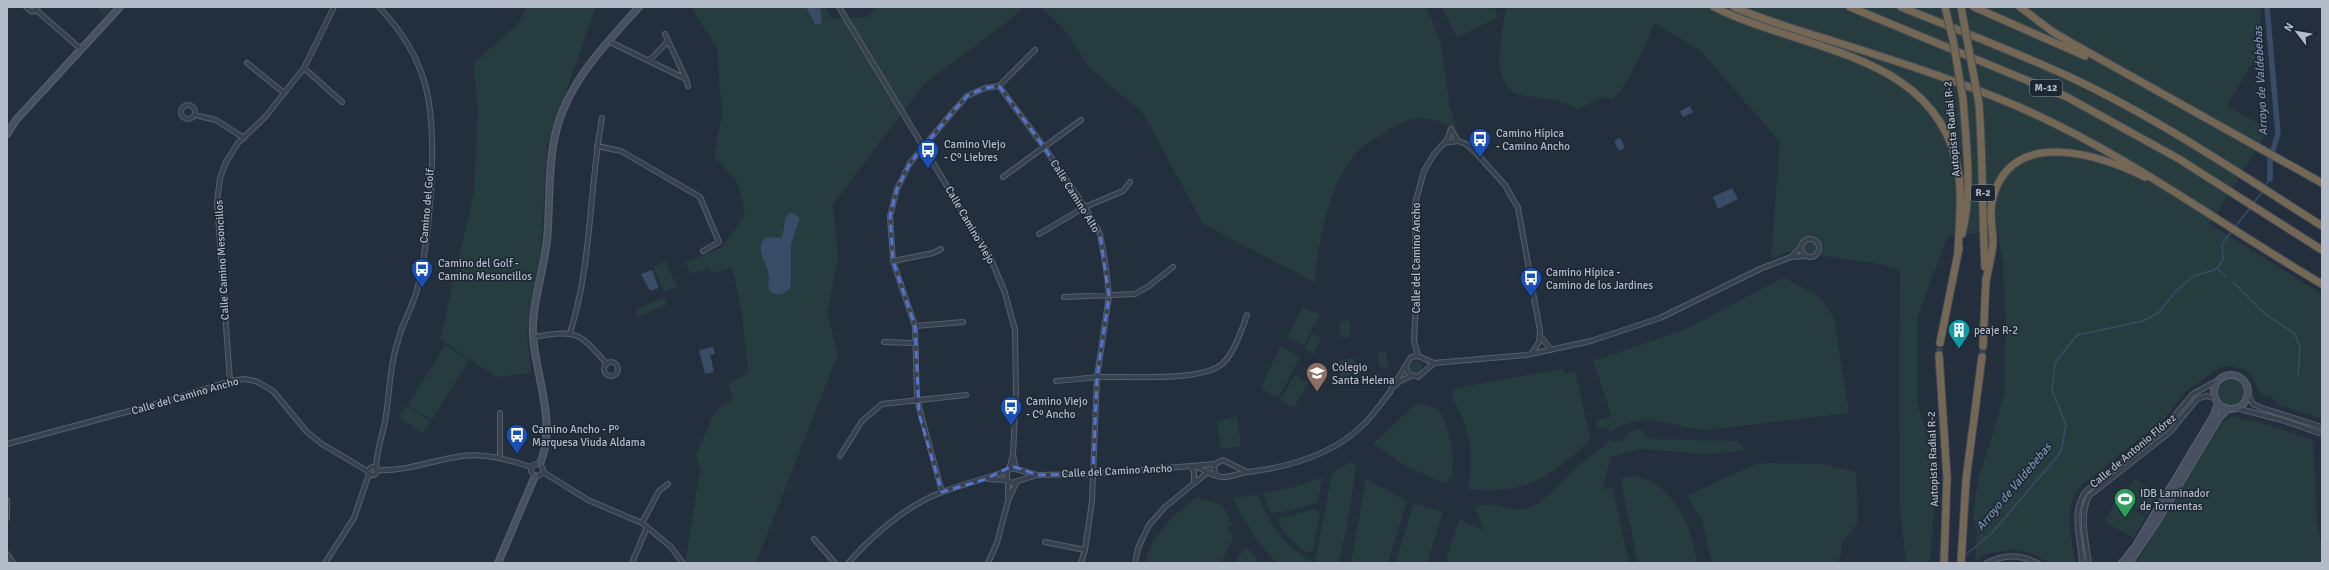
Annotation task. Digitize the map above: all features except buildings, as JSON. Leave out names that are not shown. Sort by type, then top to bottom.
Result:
[{"type":"highway","points":[[1714,7],[1761,27],[1859,59],[1887,72],[1909,86],[1931,108],[1950,144],[1959,175],[1958,252]]},
{"type":"highway","points":[[1734,7],[1763,20],[1946,79],[2021,107],[2110,151],[2260,247],[2322,284]]},
{"type":"highway","points":[[1746,7],[1807,33]]},
{"type":"highway","name":"M-12","points":[[1850,7],[2014,73],[2067,97],[2117,123],[2232,192],[2321,249]]},
{"type":"highway","name":"M-12","points":[[1900,7],[2072,78],[2151,120],[2322,226]]},
{"type":"highway","name":"Autopista Radial R-2","points":[[1940,343],[1958,252],[1967,216],[1968,167],[1963,99],[1953,40],[1945,7]]},
{"type":"highway","name":"R-2","points":[[1962,7],[1979,104],[1984,167],[1982,210],[1986,282],[1983,346]]},
{"type":"highway","points":[[1974,7],[2048,38],[2160,94]]},
{"type":"highway","points":[[2020,7],[2053,32],[2160,94],[2322,183]]},
{"type":"highway","points":[[1986,282],[1993,241],[1991,214],[1995,192],[2006,173],[2031,155],[2060,151],[2094,157],[2128,169],[2174,191]]},
{"type":"highway","name":"Autopista Radial R-2","points":[[1939,355],[1947,477],[1944,563]]},
{"type":"highway","points":[[1961,563],[1966,480],[1982,358]]},
{"type":"street","points":[[26,7],[29,11],[37,8],[81,49]]},
{"type":"street","points":[[7,134],[9,125],[120,7]]},
{"type":"street","name":"Calle Camino Mesoncillos","points":[[230,381],[217,202],[220,178],[226,162],[244,138],[304,68],[334,7]]},
{"type":"street","name":"Camino del Golf","points":[[372,471],[376,462],[386,416],[390,373],[399,337],[418,288],[429,204],[431,151],[431,115],[425,84],[414,55],[391,20],[379,7]]},
{"type":"street","points":[[639,7],[590,62],[574,85],[562,110],[553,146],[547,240],[532,326],[547,419],[546,437],[540,464],[543,468],[543,472],[588,500],[642,523],[670,546],[683,563]]},
{"type":"street","name":"Calle Camino Viejo","points":[[839,7],[991,259],[1005,293],[1015,330],[1016,393],[1013,455],[1008,470]]},
{"type":"street","points":[[665,34],[688,86]]},
{"type":"street","points":[[608,41],[686,79]]},
{"type":"street","points":[[649,61],[668,41]]},
{"type":"street","points":[[942,492],[917,400],[915,326],[894,261],[890,236],[890,216],[897,189],[910,163],[967,96],[985,88],[999,86],[1035,50]]},
{"type":"street","points":[[247,64],[284,93]]},
{"type":"street","points":[[304,68],[342,102]]},
{"type":"street","name":"Calle Camino Alto","points":[[999,86],[1044,147],[1085,207],[1100,234],[1109,296],[1097,377],[1092,501],[1086,550],[1081,563]]},
{"type":"street","points":[[195,114],[216,120],[244,138]]},
{"type":"street","points":[[570,333],[583,282],[597,146],[602,118]]},
{"type":"street","points":[[1003,177],[1081,120]]},
{"type":"street","name":"Calle del Camino Ancho","points":[[1418,356],[1414,340],[1416,301],[1415,204],[1424,171],[1434,154],[1444,143],[1451,130],[1458,141]]},
{"type":"street","points":[[1444,143],[1458,141],[1466,144],[1494,170],[1505,185],[1518,208],[1541,337],[1551,350]]},
{"type":"street","points":[[597,146],[621,151],[700,197],[719,242],[703,251]]},
{"type":"street","points":[[1039,234],[1085,207],[1123,191],[1130,182]]},
{"type":"street","points":[[1389,393],[1408,359],[1418,356],[1424,360],[1434,363],[1532,353],[1614,335],[1660,318],[1760,269],[1791,256],[1807,239],[1812,239],[1819,244],[1820,249],[1816,256],[1809,258],[1804,256],[1791,256]]},
{"type":"street","points":[[1801,247],[1804,256]]},
{"type":"street","points":[[894,261],[933,253],[940,249]]},
{"type":"street","points":[[1064,297],[1135,294],[1149,286],[1173,267]]},
{"type":"street","points":[[1056,381],[1097,377],[1190,375],[1214,367],[1222,364],[1237,341],[1248,315]]},
{"type":"street","points":[[915,326],[963,322]]},
{"type":"street","points":[[533,337],[570,333],[589,342],[606,364]]},
{"type":"street","points":[[1532,353],[1541,337]]},
{"type":"street","points":[[884,342],[915,343]]},
{"type":"street","points":[[1424,360],[1426,370]]},
{"type":"street","points":[[1248,472],[1223,460],[1215,464],[1214,469],[1216,474],[1224,478],[1229,475],[1281,468],[1318,455],[1362,425],[1400,381],[1411,376],[1418,377],[1434,363]]},
{"type":"street","points":[[1405,365],[1407,372],[1411,376]]},
{"type":"street","points":[[2122,563],[2135,547],[2214,415],[2216,400],[2214,389],[2218,381],[2229,374],[2238,376],[2246,384],[2248,395],[2253,404],[2322,427]]},
{"type":"street","name":"Calle del Camino Ancho","points":[[7,444],[168,402],[230,381],[244,379],[267,387],[281,399],[307,432],[322,444],[359,466],[372,471]]},
{"type":"street","name":"Calle de Antonio Flórez","points":[[2082,563],[2077,515],[2084,494],[2166,427],[2193,394],[2218,381]]},
{"type":"street","points":[[840,456],[862,421],[882,404],[966,395]]},
{"type":"street","points":[[2236,408],[2244,403],[2248,395]]},
{"type":"street","name":"Calle de Antonio Flórez","points":[[2089,563],[2084,513],[2085,504],[2089,496],[2170,432],[2197,399],[2206,396],[2216,400]]},
{"type":"street","points":[[2216,400],[2228,409]]},
{"type":"street","points":[[2129,563],[2156,523],[2219,418],[2228,409],[2236,408],[2282,420],[2322,434]]},
{"type":"street","points":[[500,413],[500,457]]},
{"type":"street","points":[[988,563],[997,543],[1008,501],[1020,475],[1013,455]]},
{"type":"street","points":[[325,563],[354,518],[372,471],[425,465],[462,456],[500,457],[531,467],[535,464],[540,464]]},
{"type":"street","name":"Calle del Camino Ancho","points":[[1017,470],[1037,475],[1093,474],[1196,467],[1215,464]]},
{"type":"street","points":[[1229,475],[1231,470],[1230,464]]},
{"type":"street","points":[[531,467],[531,471],[535,476]]},
{"type":"street","points":[[1190,467],[1194,471],[1194,481]]},
{"type":"street","name":"Calle del Camino Ancho","points":[[1196,467],[1216,474]]},
{"type":"street","points":[[848,563],[867,542],[916,505],[942,492],[986,479],[1008,470],[1017,470]]},
{"type":"street","points":[[1008,470],[1008,501]]},
{"type":"street","points":[[498,563],[535,476],[543,472]]},
{"type":"street","points":[[1136,563],[1138,548],[1149,525],[1194,481],[1208,472]]},
{"type":"street","name":"Calle del Camino Ancho","points":[[1018,481],[1037,475]]},
{"type":"street","points":[[986,479],[1007,481],[1012,483],[1018,481]]},
{"type":"street","points":[[642,523],[660,491],[668,484]]},
{"type":"street","points":[[7,500],[7,518]]},
{"type":"street","points":[[632,563],[647,527]]},
{"type":"street","points":[[814,539],[835,563]]},
{"type":"street","points":[[1046,542],[1086,550]]},
{"type":"street","points":[[7,554],[13,563]]},
{"type":"street","points":[[1987,563],[2004,557],[2022,556],[2037,563]]},
{"type":"highlighted area","points":[[999,86],[1044,147],[1100,234],[1109,296],[1097,377],[1093,474],[1037,475],[1012,466],[986,479],[942,492],[919,414],[915,326],[893,261],[890,236],[890,216],[897,189],[910,163],[967,96],[985,88]]},
{"type":"green space","points":[[97,7],[112,7],[104,17]]},
{"type":"green space","points":[[526,7],[596,7],[547,146],[541,250],[527,331],[531,373],[496,377],[440,339],[474,192],[478,109],[473,64],[519,23]]},
{"type":"green space","points":[[691,7],[826,7],[832,19],[865,17],[879,7],[1024,7],[1002,26],[925,83],[833,204],[838,259],[827,312],[838,354],[756,563],[685,563],[700,470],[696,455],[712,417],[719,408],[733,400],[729,383],[748,373],[742,313],[732,268],[711,273],[709,268],[690,274],[685,262],[721,248],[737,227],[745,212],[738,183],[714,156],[722,114],[717,48]]},
{"type":"green space","points":[[1041,7],[1427,7],[1441,44],[1450,108],[1457,129],[1446,124],[1427,119],[1410,119],[1392,128],[1358,150],[1338,182],[1326,214],[1314,282],[1203,224],[1143,113],[1089,67],[1065,30]]},
{"type":"green space","points":[[1442,7],[1494,7],[1498,17],[1457,37]]},
{"type":"green space","points":[[1506,7],[2260,7],[2262,39],[2257,55],[2227,106],[2269,129],[2210,224],[2322,294],[2322,419],[2277,404],[2277,400],[2260,394],[2251,374],[2242,369],[2226,366],[2216,370],[2184,393],[2165,418],[2080,487],[2075,495],[2070,513],[2075,563],[2050,563],[2031,553],[2015,549],[1984,554],[1975,562],[1977,532],[1973,516],[1979,475],[1992,437],[2004,394],[2006,323],[2003,261],[1997,231],[1948,236],[1917,318],[1917,402],[1937,469],[1930,563],[1906,563],[1899,500],[1900,270],[1873,263],[1789,251],[1771,259],[1780,142],[1700,50],[1655,23],[1636,63],[1619,93],[1612,99],[1599,97],[1578,110],[1570,105],[1560,102],[1513,92],[1506,85],[1500,64],[1500,52]]},
{"type":"green space","points":[[666,261],[677,287],[664,292],[653,267]]},
{"type":"green space","points":[[1781,279],[1786,279],[1821,298],[1834,318],[1849,413],[1706,430],[1647,420],[1623,425],[1610,432],[1604,426],[1597,428],[1596,423],[1599,420],[1611,417],[1611,414],[1593,361],[1684,330]]},
{"type":"green space","points":[[664,297],[667,304],[638,317],[635,310]]},
{"type":"green space","points":[[1303,307],[1320,315],[1304,345],[1288,337]]},
{"type":"green space","points":[[1349,320],[1351,337],[1341,338],[1339,321]]},
{"type":"green space","points":[[1312,334],[1321,338],[1313,354],[1304,349]]},
{"type":"green space","points":[[445,345],[469,360],[432,420],[408,405]]},
{"type":"green space","points":[[1280,346],[1300,357],[1278,399],[1261,388]]},
{"type":"green space","points":[[1386,351],[1388,367],[1380,368],[1378,352]]},
{"type":"green space","points":[[1355,358],[1357,382],[1351,382],[1340,376],[1339,360]]},
{"type":"green space","points":[[1416,361],[1420,363],[1422,367],[1420,371],[1416,373],[1412,371],[1410,367],[1412,363]]},
{"type":"green space","points":[[1563,369],[1564,374],[1575,371],[1591,440],[1562,464],[1536,481],[1523,486],[1507,489],[1469,489],[1471,451],[1465,424],[1452,397],[1455,388]]},
{"type":"green space","points":[[1295,375],[1308,383],[1294,408],[1280,400]]},
{"type":"green space","points":[[2231,377],[2241,381],[2245,391],[2241,401],[2231,405],[2221,401],[2217,391],[2221,381]]},
{"type":"green space","points":[[1418,402],[1439,410],[1449,434],[1453,469],[1452,478],[1448,478],[1447,484],[1409,468],[1373,444]]},
{"type":"green space","points":[[406,406],[431,421],[423,433],[399,418]]},
{"type":"green space","points":[[1237,416],[1241,446],[1221,449],[1217,422]]},
{"type":"green space","points":[[2232,416],[2271,426],[2313,440],[2317,523],[2322,548],[2322,563],[2136,563],[2222,422]]},
{"type":"green space","points":[[1638,428],[1650,439],[1738,441],[1744,449],[1732,452],[1704,454],[1641,449],[1611,457],[1602,490],[1608,487],[1613,489],[1629,563],[1445,563],[1459,519],[1485,531],[1475,508],[1489,504],[1518,510],[1532,507],[1553,491],[1577,467],[1610,440],[1616,442],[1624,440],[1627,434]]},
{"type":"green space","points":[[1351,462],[1356,465],[1350,508],[1339,563],[1315,563],[1332,473]]},
{"type":"green space","points":[[1768,463],[1823,464],[1856,472],[1858,523],[1841,544],[1841,555],[1837,563],[1712,563],[1702,520],[1687,496],[1753,465]]},
{"type":"green space","points":[[1633,476],[1647,480],[1659,487],[1670,497],[1686,521],[1695,549],[1697,563],[1638,563],[1621,482],[1623,478]]},
{"type":"green space","points":[[1322,477],[1318,502],[1289,511],[1271,513],[1263,494],[1301,485]]},
{"type":"green space","points":[[1366,479],[1407,501],[1388,563],[1351,563]]},
{"type":"green space","name":"IDB Laminador de Tormentas","points":[[2134,479],[2159,494],[2147,515],[2122,500]]},
{"type":"green space","points":[[1258,495],[1267,515],[1278,532],[1292,548],[1310,561],[1309,563],[1277,563],[1255,538],[1234,500],[1235,497]]},
{"type":"green space","points":[[1197,497],[1222,505],[1233,525],[1228,526],[1228,533],[1233,533],[1232,541],[1221,563],[1145,563],[1154,542],[1165,526],[1172,518]]},
{"type":"green space","name":"IDB Laminador de Tormentas","points":[[2117,500],[2146,517],[2133,538],[2104,521]]},
{"type":"green space","points":[[1414,503],[1443,512],[1427,563],[1395,563]]},
{"type":"green space","points":[[1316,509],[1320,515],[1313,549],[1307,553],[1288,537],[1278,521],[1281,518]]},
{"type":"green space","points":[[1244,548],[1248,549],[1260,563],[1234,563]]},
{"type":"water","points":[[806,7],[820,7],[822,24],[815,24]]},
{"type":"water","points":[[1690,106],[1693,112],[1683,117],[1680,111]]},
{"type":"water","points":[[1620,138],[1625,148],[1619,151],[1614,141]]},
{"type":"water","points":[[1732,188],[1738,199],[1718,209],[1713,197]]},
{"type":"water","points":[[792,212],[800,218],[791,244],[790,289],[782,294],[775,294],[769,290],[769,276],[762,256],[761,246],[767,237],[781,238],[784,231],[786,217]]},
{"type":"water","points":[[652,270],[659,288],[650,291],[641,274]]},
{"type":"water","points":[[713,347],[715,354],[711,355],[709,350],[714,372],[705,374],[699,350]]},
{"type":"waterway","name":"Arroyo de Valdebebas","points":[[2267,7],[2278,134],[2270,159],[2270,179]]},
{"type":"waterway","name":"Arroyo de Valdebebas","points":[[2265,186],[2270,179]]},
{"type":"waterway","name":"Arroyo de Valdebebas","points":[[2253,204],[2263,191]]},
{"type":"waterway","name":"Arroyo de Valdebebas","points":[[2234,228],[2251,207]]},
{"type":"waterway","name":"Arroyo de Valdebebas","points":[[1964,556],[1991,534],[2061,452],[2066,425],[2052,390],[2055,363],[2077,335],[2143,321],[2158,313],[2177,290],[2194,276],[2217,269],[2223,260],[2222,244],[2232,231]]},
{"type":"waterway","points":[[2217,269],[2226,276]]},
{"type":"waterway","points":[[2233,282],[2264,313],[2295,334],[2300,348],[2298,376]]},
{"type":"tunnel","points":[[1939,355],[1940,343]]},
{"type":"tunnel","points":[[1982,357],[1983,346]]},
{"type":"place","name":"Camino Hípica - Camino Ancho","points":[[1480,158]]},
{"type":"place","name":"Camino Viejo - Cº Liebres","points":[[928,170]]},
{"type":"place","name":"Camino del Golf - Camino Mesoncillos","points":[[422,288]]},
{"type":"place","name":"Camino Hípica - Camino de los Jardines","points":[[1531,298]]},
{"type":"place","name":"peaje R-2","points":[[1959,350]]},
{"type":"place","name":"Colegio Santa Helena","points":[[1317,392]]},
{"type":"place","name":"Camino Viejo - Cº Ancho","points":[[1011,426]]},
{"type":"place","name":"Camino Ancho - Pº Marquesa Viuda Aldama","points":[[517,454]]},
{"type":"place","name":"IDB Laminador de Tormentas","points":[[2125,518]]}]
